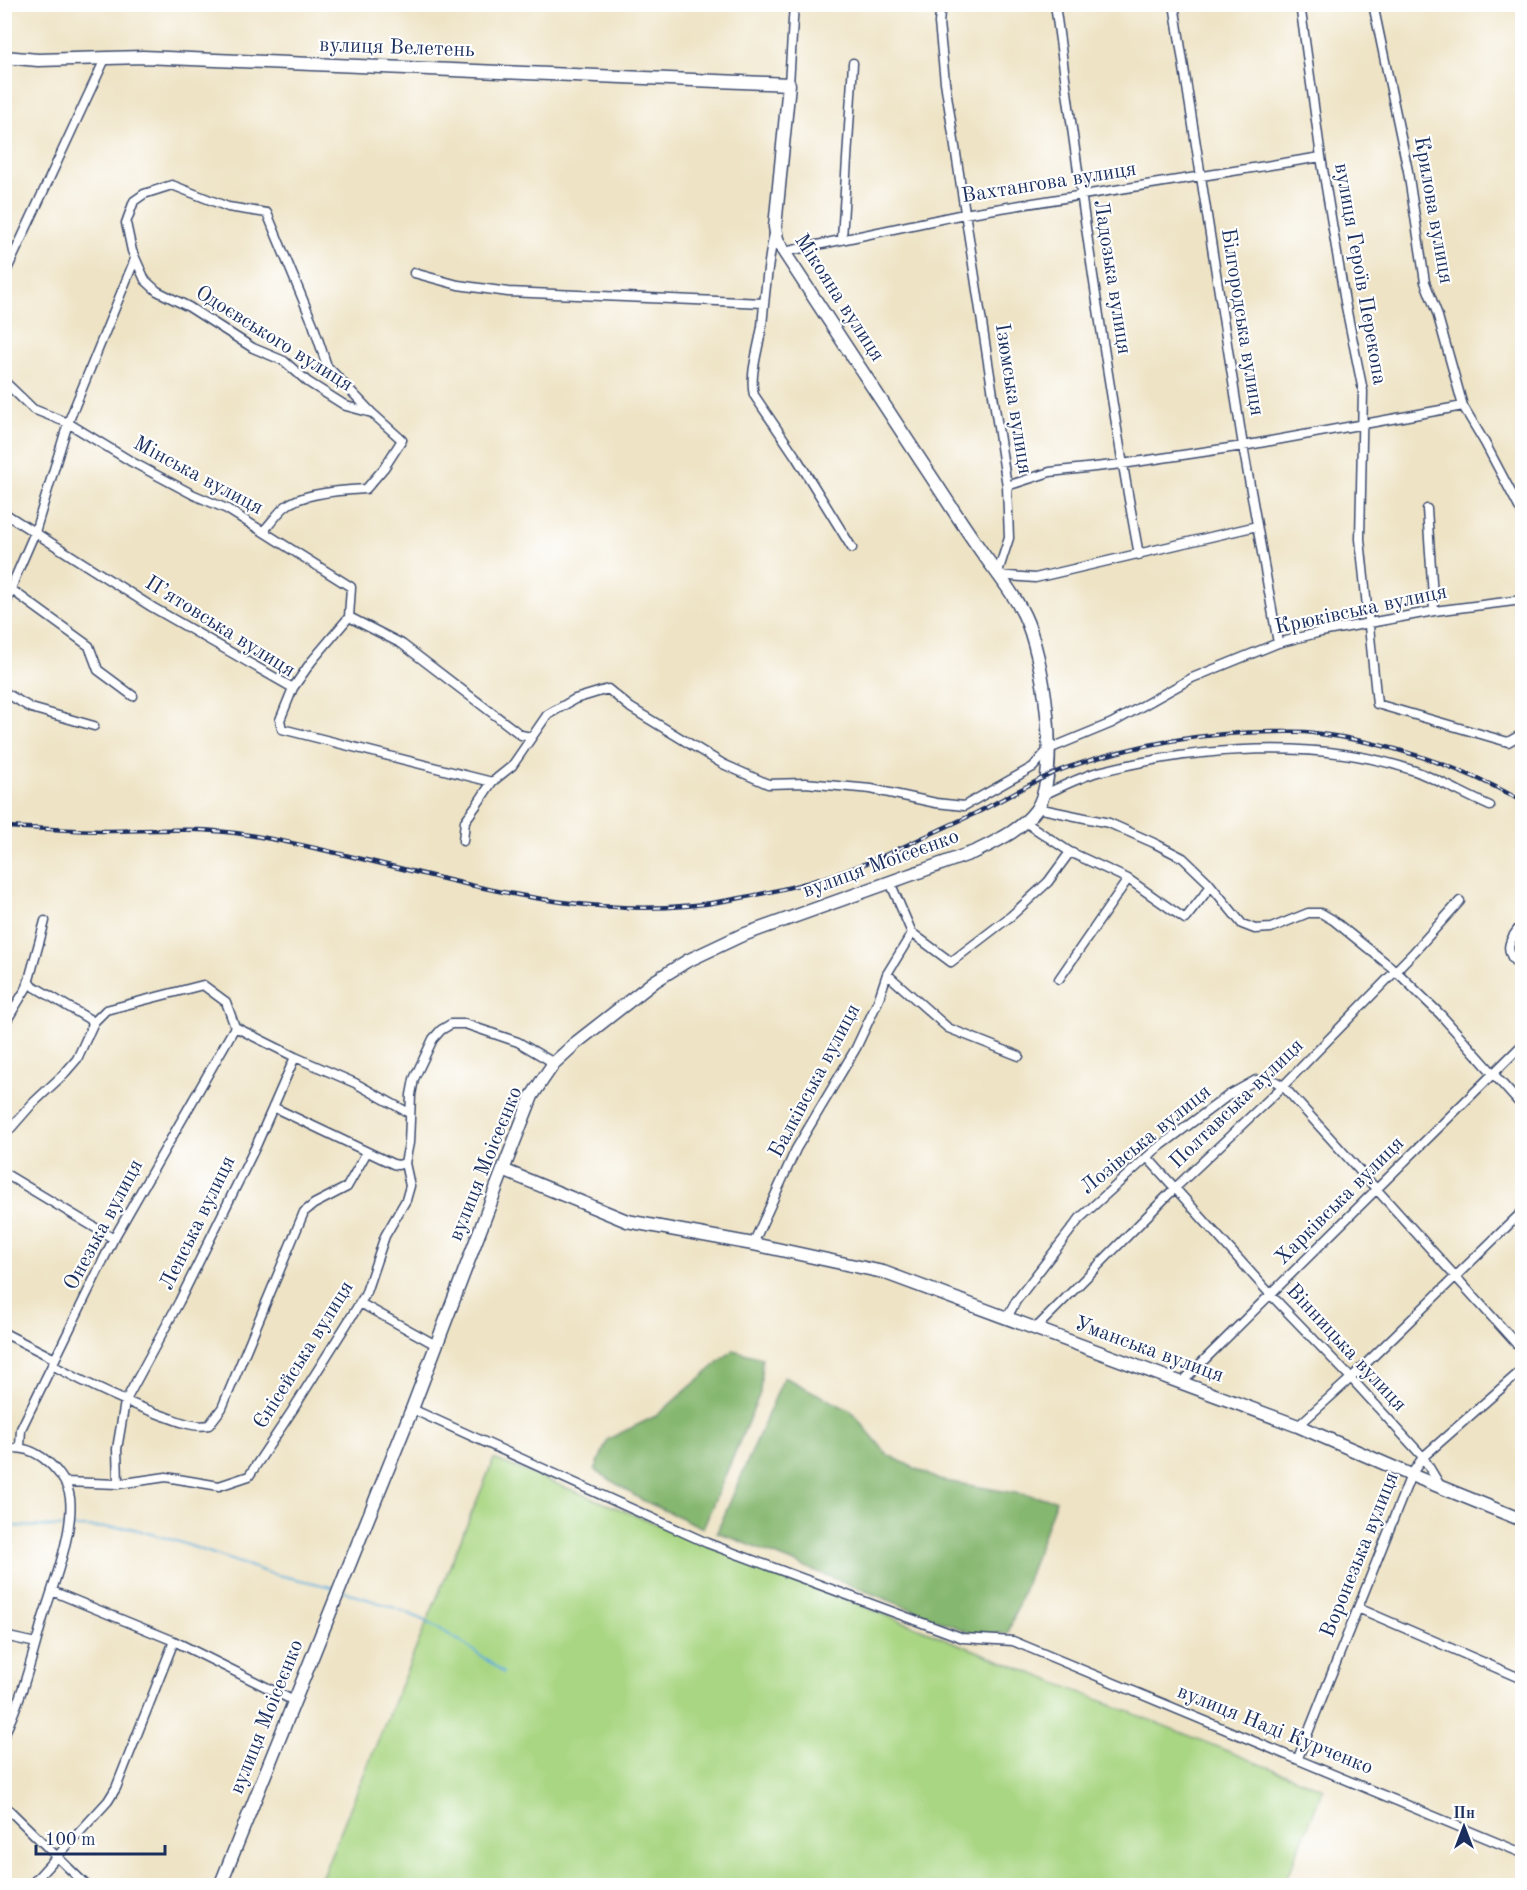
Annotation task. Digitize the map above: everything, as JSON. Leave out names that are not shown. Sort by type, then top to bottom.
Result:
[{"type":"street","name":"Мікояна вулиця","points":[[794,4],[789,84],[775,227],[777,239],[997,574]]},
{"type":"street","name":"Ізюмська вулиця","points":[[941,4],[939,23],[945,82],[1007,486],[1009,538],[997,574]]},
{"type":"street","name":"Ладозька вулиця","points":[[1055,4],[1081,197],[1122,464],[1139,555]]},
{"type":"street","name":"Білгородська вулиця","points":[[1174,4],[1243,446],[1278,643]]},
{"type":"street","name":"вулиця Героїв Перекопа","points":[[1300,4],[1321,157],[1345,302],[1363,391],[1360,539],[1377,704],[1508,742],[1522,734]]},
{"type":"street","name":"Крилова вулиця","points":[[1373,4],[1408,171],[1425,282],[1437,313],[1463,406],[1522,513]]},
{"type":"street","name":"вулиця Велетень","points":[[4,57],[38,60],[143,57],[789,84]]},
{"type":"street","points":[[4,276],[105,58]]},
{"type":"street","points":[[842,239],[853,63]]},
{"type":"street","name":"Вахтангова вулиця","points":[[784,252],[964,214],[1321,157]]},
{"type":"street","name":"Одоєвського вулиця","points":[[263,531],[287,506],[304,499],[342,491],[366,489],[384,468],[402,440],[372,413],[327,366],[313,324],[267,213],[228,207],[172,185],[144,194],[134,201],[126,223],[132,251],[145,280],[157,291],[189,307],[253,348],[284,361],[308,382],[346,406],[372,413]]},
{"type":"street","points":[[775,227],[767,264],[757,360],[751,383],[754,395],[796,457],[852,548]]},
{"type":"street","points":[[4,610],[34,532],[68,423],[135,259]]},
{"type":"street","points":[[414,273],[458,285],[508,292],[764,303]]},
{"type":"street","name":"Мінська вулиця","points":[[4,381],[33,409],[68,423],[132,462],[194,495],[227,509],[351,587],[349,617]]},
{"type":"street","points":[[1007,486],[1050,472],[1243,446],[1463,406]]},
{"type":"street","points":[[1427,509],[1434,611]]},
{"type":"street","name":"П’ятовська вулиця","points":[[4,513],[152,607],[293,688],[280,720],[282,729],[492,782]]},
{"type":"street","points":[[997,574],[1035,578],[1257,526]]},
{"type":"street","points":[[4,572],[15,578]]},
{"type":"street","points":[[997,574],[1021,610],[1037,649],[1049,749],[1044,792],[1096,773],[1158,760],[1238,751],[1301,749],[1358,757],[1415,771],[1490,806]]},
{"type":"street","points":[[12,590],[89,646],[98,670],[133,696]]},
{"type":"street","name":"Крюківська вулиця","points":[[1049,749],[1112,723],[1192,678],[1278,643],[1321,632],[1434,611],[1522,600]]},
{"type":"street","points":[[293,688],[311,662],[349,617],[402,644],[521,735],[531,737]]},
{"type":"street","points":[[462,841],[465,821],[492,782],[512,766],[547,715],[575,699],[609,689],[632,708],[723,765],[768,784],[805,783],[871,789],[936,803],[964,806],[1034,767],[1049,749]]},
{"type":"street","points":[[4,692],[31,708],[94,726]]},
{"type":"street","name":"вулиця Моісеєнко","points":[[220,1886],[412,1409],[532,1096],[554,1064],[577,1042],[651,984],[687,961],[740,936],[998,841],[1025,822],[1037,808],[1044,792]]},
{"type":"street","points":[[1037,808],[1109,823],[1183,858],[1211,886],[1242,924],[1255,929],[1271,928],[1308,913],[1321,913],[1333,920],[1396,971],[1441,1015],[1522,1106]]},
{"type":"street","points":[[1025,822],[1070,852],[1128,879],[1185,919],[1211,886]]},
{"type":"street","points":[[890,882],[912,933],[951,962],[1011,916],[1048,882],[1070,852]]},
{"type":"street","points":[[1059,979],[1128,879]]},
{"type":"street","name":"Полтавська вулиця","points":[[1035,1329],[1175,1188],[1283,1086],[1396,971],[1460,901]]},
{"type":"street","points":[[4,1025],[28,983],[45,921]]},
{"type":"street","points":[[1522,924],[1511,938],[1509,952],[1512,959],[1522,969]]},
{"type":"street","name":"Балківська вулиця","points":[[753,1244],[796,1149],[856,1048],[878,1001],[887,974],[912,933]]},
{"type":"street","points":[[887,974],[948,1028],[1019,1056]]},
{"type":"street","points":[[28,983],[94,1022]]},
{"type":"street","points":[[4,1136],[76,1059],[94,1022],[106,1010],[202,986],[226,1002],[235,1027],[295,1057],[355,1083],[410,1113]]},
{"type":"street","name":"Єнісейська вулиця","points":[[118,1484],[166,1477],[219,1486],[249,1476],[365,1295],[385,1236],[406,1200],[410,1186],[405,1163],[409,1143],[414,1079],[425,1053],[441,1030],[451,1024],[465,1024],[518,1042],[554,1064]]},
{"type":"street","name":"Онезька вулиця","points":[[20,1447],[21,1429],[114,1239],[235,1027]]},
{"type":"street","name":"Харківська вулиця","points":[[1182,1382],[1522,1045]]},
{"type":"street","name":"Ленська вулиця","points":[[118,1484],[117,1449],[125,1402],[179,1302],[295,1057]]},
{"type":"street","name":"Лозівська вулиця","points":[[1007,1318],[1016,1301],[1080,1218],[1147,1156],[1229,1095],[1256,1080],[1273,1080],[1283,1086]]},
{"type":"street","points":[[1283,1086],[1522,1350]]},
{"type":"street","points":[[273,1107],[367,1152],[398,1165],[405,1163]]},
{"type":"street","points":[[4,1333],[125,1402],[195,1426],[209,1425],[222,1408],[304,1212],[314,1204],[347,1187],[367,1152]]},
{"type":"street","name":"Вінницька вулиця","points":[[1147,1156],[1271,1295],[1423,1457],[1441,1487]]},
{"type":"street","name":"Уманська вулиця","points":[[502,1170],[627,1221],[753,1244],[883,1272],[1298,1426],[1522,1520]]},
{"type":"street","points":[[4,1173],[114,1239]]},
{"type":"street","points":[[1298,1426],[1351,1378],[1522,1212]]},
{"type":"street","points":[[360,1303],[436,1345]]},
{"type":"street","name":"Воронезька вулиця","points":[[1298,1758],[1411,1475],[1423,1457],[1522,1370]]},
{"type":"street","name":"вулиця Наді Курченко","points":[[412,1409],[707,1543],[963,1638],[1013,1641],[1522,1853]]},
{"type":"street","points":[[4,1450],[20,1447],[31,1450],[44,1458],[64,1482],[69,1495],[70,1516],[52,1591],[17,1703],[4,1735]]},
{"type":"street","points":[[64,1482],[118,1484]]},
{"type":"street","points":[[52,1591],[174,1641],[294,1701]]},
{"type":"street","points":[[1358,1608],[1522,1678]]},
{"type":"street","points":[[4,1636],[36,1643]]},
{"type":"street","points":[[30,1886],[108,1801],[116,1788],[174,1641]]},
{"type":"street","points":[[4,1805],[87,1886]]},
{"type":"green space","points":[[733,1350],[762,1358],[760,1393],[703,1528],[640,1499],[595,1470],[608,1439],[656,1416]]},
{"type":"green space","points":[[784,1377],[851,1411],[888,1455],[939,1480],[1056,1500],[1008,1633],[976,1635],[717,1532]]},
{"type":"green space","points":[[494,1459],[1323,1789],[1284,1885],[318,1886]]},
{"type":"waterway","points":[[4,1526],[66,1527]]},
{"type":"waterway","points":[[72,1527],[130,1528],[176,1541],[269,1573],[336,1588]]},
{"type":"waterway","points":[[344,1591],[394,1607],[435,1626],[503,1673]]},
{"type":"railway","points":[[4,827],[94,831],[231,832],[309,847],[488,889],[548,900],[608,907],[669,907],[730,900],[787,888],[863,865],[974,814],[1066,768],[1117,753],[1196,737],[1222,734],[1309,732],[1368,742],[1447,766],[1473,776],[1522,801]]}]
